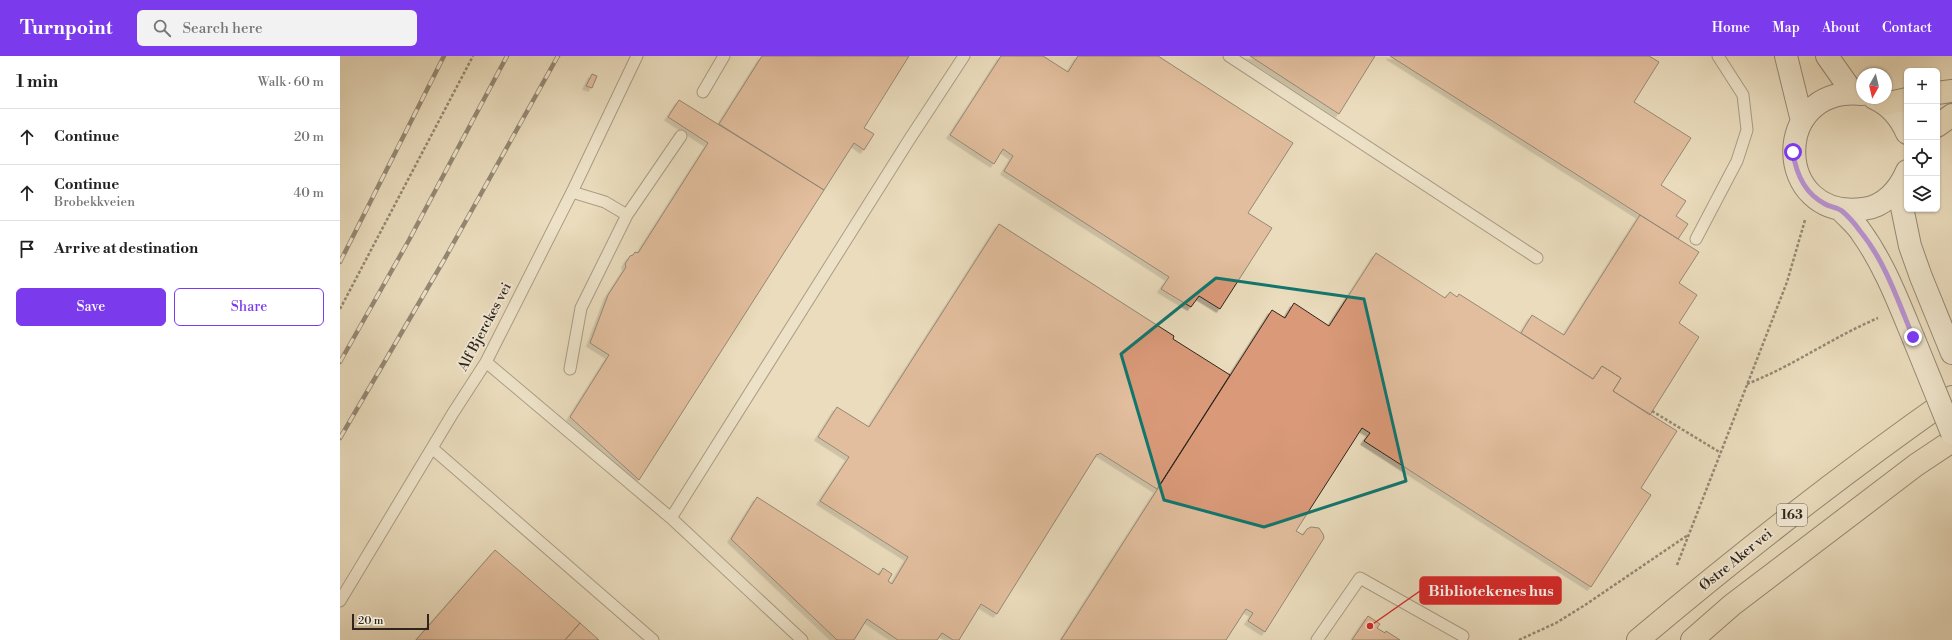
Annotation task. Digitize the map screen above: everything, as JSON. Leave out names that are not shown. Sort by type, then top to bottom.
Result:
[{"type":"highway","points":[[1940,93],[1952,91]]},
{"type":"highway","points":[[1892,100],[1904,99]]},
{"type":"highway","points":[[1940,124],[1952,115]]},
{"type":"highway","name":"Østre Aker vei","points":[[1638,640],[1800,508],[1895,437],[1952,397]]},
{"type":"highway","name":"163","points":[[1692,640],[1732,605],[1916,465],[1952,440]]},
{"type":"street","points":[[1786,56],[1802,121]]},
{"type":"street","points":[[1827,56],[1856,93]]},
{"type":"street","points":[[1856,94],[1829,98],[1809,112],[1802,121],[1794,141],[1793,152],[1795,168],[1802,183],[1812,195],[1825,204],[1841,210],[1866,209],[1889,197],[1902,180]]},
{"type":"street","points":[[1883,104],[1895,112],[1904,128]]},
{"type":"street","points":[[1902,180],[1910,246],[1952,352]]},
{"type":"street","points":[[1841,210],[1861,232],[1892,286],[1952,433]]},
{"type":"lane","name":"Alf Bjerckes vei","points":[[340,601],[432,448],[486,362],[572,192],[637,56]]},
{"type":"lane","points":[[703,92],[724,56]]},
{"type":"lane","points":[[671,518],[909,140],[964,56]]},
{"type":"lane","points":[[1229,56],[1537,258]]},
{"type":"lane","points":[[1696,239],[1737,161],[1747,130],[1743,95],[1721,60],[1708,56]]},
{"type":"lane","points":[[570,369],[581,308],[626,215],[681,136]]},
{"type":"lane","points":[[572,192],[604,202],[626,215]]},
{"type":"lane","points":[[486,362],[671,518],[802,640]]},
{"type":"lane","points":[[432,448],[653,640]]},
{"type":"lane","points":[[1317,640],[1360,578],[1463,636]]},
{"type":"path","points":[[340,309],[472,56]]},
{"type":"path","points":[[1677,565],[1787,282],[1805,220]]},
{"type":"path","points":[[1747,384],[1784,367],[1815,348],[1882,316]]},
{"type":"path","points":[[1652,411],[1721,453]]},
{"type":"path","points":[[1519,640],[1549,626],[1586,605],[1689,535]]},
{"type":"highlighted area","points":[[1216,278],[1364,299],[1406,481],[1264,527],[1164,500],[1121,354]]},
{"type":"building","points":[[762,56],[909,56],[864,128],[874,134],[864,150],[854,143],[824,190],[719,124]]},
{"type":"building","points":[[1001,56],[1043,56],[1068,72],[1078,56],[1158,56],[1293,143],[1248,213],[1272,228],[1220,309],[1199,296],[1191,307],[1161,289],[1169,277],[1004,171],[1013,156],[1003,149],[994,164],[950,135]]},
{"type":"building","points":[[1250,56],[1375,56],[1339,114]]},
{"type":"building","points":[[1390,56],[1649,56],[1659,62],[1634,102],[1691,138],[1661,185],[1686,201],[1676,216],[1688,224],[1678,239]]},
{"type":"building","points":[[592,74],[597,76],[592,88],[586,86]]},
{"type":"building","points":[[679,100],[824,190],[639,480],[570,417],[609,355],[590,343],[608,295],[626,267],[625,264],[630,256],[635,252],[638,253],[708,143],[668,117]]},
{"type":"building","points":[[1640,215],[1699,252],[1679,283],[1697,295],[1679,323],[1699,337],[1650,415],[1613,391],[1621,378],[1602,366],[1593,379],[1521,333],[1532,315],[1564,335]]},
{"type":"building","points":[[999,224],[1174,336],[1173,339],[1230,375],[1157,489],[1100,453],[1098,455],[1097,454],[997,614],[981,604],[959,640],[953,640],[942,633],[937,640],[898,640],[867,619],[854,640],[837,640],[731,539],[757,497],[879,575],[883,568],[892,574],[888,581],[892,584],[908,557],[820,501],[849,457],[818,437],[837,407],[869,427]]},
{"type":"building","points":[[1376,253],[1445,298],[1450,292],[1457,297],[1459,294],[1593,379],[1602,366],[1621,378],[1613,391],[1677,431],[1641,488],[1651,495],[1591,587],[1364,441],[1370,433],[1362,428],[1296,531],[1303,535],[1307,529],[1311,527],[1319,528],[1324,538],[1265,632],[1248,621],[1253,613],[1246,609],[1226,640],[1061,640],[1272,310],[1285,318],[1294,303],[1329,326]]},
{"type":"building","points":[[495,550],[580,623],[565,640],[416,640]]},
{"type":"building","points":[[1368,616],[1380,624],[1377,628],[1385,633],[1386,631],[1400,640],[1352,640]]},
{"type":"building","points":[[580,623],[599,640],[565,640]]},
{"type":"railway","points":[[340,262],[444,56]]},
{"type":"railway","points":[[340,362],[409,240],[507,56]]},
{"type":"railway","points":[[340,438],[444,260],[558,56]]},
{"type":"place","name":"Bibliotekenes hus","points":[[1370,626]]},
{"type":"route","points":[[1793,152],[1795,168],[1802,183],[1812,195],[1825,204],[1841,210],[1861,232],[1892,286],[1913,337]]}]
